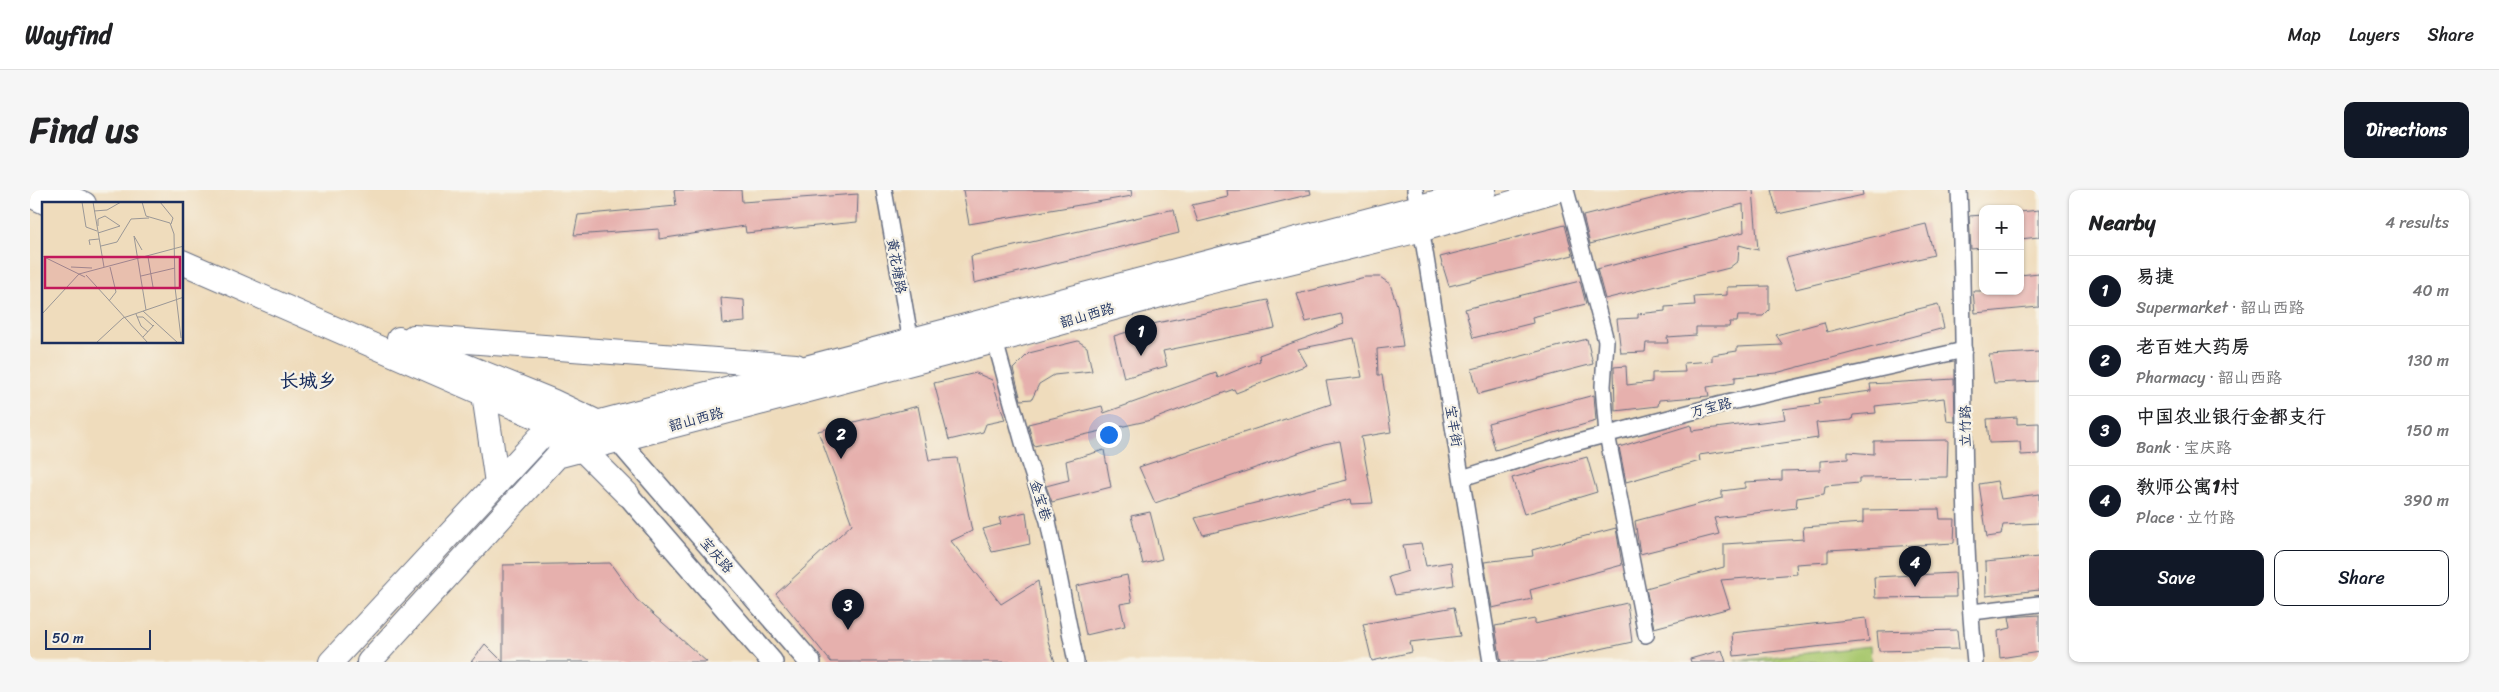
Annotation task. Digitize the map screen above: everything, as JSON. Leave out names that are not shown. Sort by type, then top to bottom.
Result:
[{"type":"main road","points":[[52,190],[79,202]]},
{"type":"main road","name":"韶山西路","points":[[615,437],[815,367],[1484,190]]},
{"type":"main road","name":"韶山西路","points":[[615,437],[995,341],[1204,283],[1418,209],[1556,190]]},
{"type":"main road","points":[[30,195],[45,202]]},
{"type":"main road","points":[[184,247],[390,335],[615,437]]},
{"type":"main road","points":[[184,263],[536,416],[564,431],[627,494]]},
{"type":"main road","points":[[390,335],[815,367]]},
{"type":"main road","points":[[484,394],[497,483]]},
{"type":"main road","points":[[331,662],[539,438],[564,431],[615,437]]},
{"type":"main road","points":[[370,662],[557,456],[584,449],[615,437]]},
{"type":"street","name":"黄花塘路","points":[[884,190],[911,342]]},
{"type":"street","points":[[1566,190],[1606,341],[1603,386],[1607,434],[1646,635]]},
{"type":"street","name":"立竹路","points":[[1959,190],[1964,350],[1966,513],[1975,662]]},
{"type":"street","name":"宝丰街","points":[[1418,209],[1491,662]]},
{"type":"street","name":"金宝巷","points":[[995,341],[1027,457],[1048,521],[1076,662]]},
{"type":"street","name":"万宝路","points":[[1462,478],[1607,434],[1722,404],[1964,350]]},
{"type":"street","name":"宝庆路","points":[[615,437],[810,662]]},
{"type":"street","name":"宝庆路","points":[[627,494],[772,662]]},
{"type":"street","points":[[1972,612],[2039,604]]},
{"type":"green space","points":[[1870,646],[1871,662],[1735,661]]},
{"type":"building","points":[[674,190],[741,190],[742,202],[858,194],[857,222],[746,233],[745,226],[659,239],[659,229],[574,235],[578,215],[676,206]]},
{"type":"building","points":[[963,190],[1131,190],[1132,196],[969,224]]},
{"type":"building","points":[[1227,190],[1310,190],[1311,194],[1198,222],[1192,205],[1228,197]]},
{"type":"building","points":[[1687,190],[1753,190],[1758,250],[1739,245],[1738,261],[1729,268],[1605,299],[1597,269],[1744,232],[1743,204],[1590,244],[1583,216]]},
{"type":"building","points":[[1771,190],[1862,190],[1863,195],[1778,214]]},
{"type":"building","points":[[1174,210],[1179,233],[974,283],[971,256]]},
{"type":"building","points":[[2039,210],[2039,237],[2024,239],[2024,212]]},
{"type":"building","points":[[1979,215],[1979,248],[1971,249],[1969,216]]},
{"type":"building","points":[[1926,224],[1934,255],[1796,289],[1786,258]]},
{"type":"building","points":[[1565,225],[1573,255],[1449,286],[1440,257]]},
{"type":"building","points":[[2039,273],[2039,307],[1975,313],[1973,291],[1979,291],[1979,295],[2024,295],[2024,275]]},
{"type":"building","points":[[1365,277],[1380,277],[1390,284],[1397,305],[1403,346],[1377,349],[1378,375],[1382,375],[1391,432],[1361,437],[1373,503],[1352,504],[1351,499],[1203,535],[1195,518],[1347,480],[1340,441],[1324,444],[1155,503],[1139,467],[1331,404],[1326,381],[1362,377],[1354,338],[1298,349],[1307,365],[1236,393],[1234,389],[1151,420],[1034,446],[1028,424],[1102,406],[1104,413],[1216,373],[1218,378],[1260,361],[1259,355],[1344,324],[1341,314],[1306,322],[1297,294]]},
{"type":"building","points":[[1580,281],[1586,304],[1532,317],[1533,323],[1473,338],[1465,309]]},
{"type":"building","points":[[1769,286],[1769,310],[1763,316],[1738,316],[1737,322],[1730,322],[1729,327],[1696,327],[1696,335],[1667,337],[1668,343],[1646,343],[1645,352],[1621,353],[1617,319],[1638,318],[1638,314],[1665,311],[1665,307],[1695,305],[1694,297],[1727,295],[1727,287]]},
{"type":"building","points":[[721,298],[744,300],[745,322],[723,324]]},
{"type":"building","points":[[1268,300],[1275,328],[1163,351],[1167,366],[1124,378],[1114,336],[1157,323]]},
{"type":"building","points":[[1938,304],[1944,328],[1776,373],[1735,377],[1735,383],[1707,387],[1709,396],[1659,400],[1658,406],[1615,411],[1614,367],[1626,366],[1627,385],[1652,382],[1652,373],[1685,372],[1684,363],[1712,361],[1712,355],[1737,351],[1737,347],[1783,345],[1776,335],[1824,322],[1827,332]]},
{"type":"building","points":[[1587,339],[1593,364],[1478,394],[1472,369]]},
{"type":"building","points":[[1078,341],[1087,347],[1092,371],[1054,375],[1039,384],[1032,399],[1021,400],[1013,369],[1029,353]]},
{"type":"building","points":[[2039,352],[2039,381],[1994,383],[1989,355]]},
{"type":"building","points":[[976,373],[992,380],[1005,420],[986,424],[983,432],[949,440],[934,383]]},
{"type":"building","points":[[1954,379],[1955,422],[1947,421],[1944,398],[1875,406],[1876,413],[1853,415],[1852,420],[1816,423],[1818,438],[1699,455],[1700,461],[1626,482],[1619,447],[1691,425],[1692,431],[1785,419],[1783,409],[1820,404],[1819,398],[1871,391],[1870,384]]},
{"type":"building","points":[[1594,395],[1596,421],[1495,450],[1488,423]]},
{"type":"building","points":[[918,406],[929,460],[957,458],[972,531],[951,541],[1001,604],[1038,581],[1048,641],[1055,662],[831,662],[776,594],[852,524],[818,431]]},
{"type":"building","points":[[2017,417],[2017,424],[2039,423],[2039,454],[2021,455],[2020,442],[1989,443],[1987,419]]},
{"type":"building","points":[[1948,440],[1947,477],[1859,478],[1859,483],[1825,486],[1824,494],[1797,498],[1796,508],[1714,518],[1719,534],[1640,554],[1635,521],[1722,498],[1722,491],[1745,488],[1745,482],[1782,480],[1782,471],[1820,470],[1820,461],[1848,459],[1848,452],[1874,454],[1874,441]]},
{"type":"building","points":[[1104,450],[1111,487],[1052,502],[1046,486],[1069,480],[1066,461]]},
{"type":"building","points":[[1587,457],[1597,492],[1524,514],[1512,478]]},
{"type":"building","points":[[1997,481],[2001,499],[2039,494],[2039,523],[2003,525],[2001,535],[1987,537],[1979,484]]},
{"type":"building","points":[[1939,509],[1940,519],[1955,519],[1954,543],[1828,550],[1828,562],[1796,564],[1797,574],[1721,580],[1730,608],[1654,628],[1646,588],[1724,567],[1724,544],[1804,539],[1803,527],[1863,523],[1863,510]]},
{"type":"building","points":[[1026,512],[1030,544],[992,552],[983,529],[1001,524],[999,518]]},
{"type":"building","points":[[1150,512],[1162,559],[1143,564],[1131,516]]},
{"type":"building","points":[[1616,528],[1622,565],[1530,590],[1532,599],[1492,608],[1484,562],[1533,556],[1532,550]]},
{"type":"building","points":[[1421,543],[1426,566],[1451,562],[1454,585],[1395,595],[1389,577],[1408,571],[1403,545]]},
{"type":"building","points":[[2039,557],[2039,590],[1986,596],[1985,562]]},
{"type":"building","points":[[610,563],[636,599],[707,662],[503,662],[503,565]]},
{"type":"building","points":[[1955,573],[1956,597],[1875,598],[1874,577]]},
{"type":"building","points":[[1127,575],[1132,602],[1120,604],[1125,626],[1086,635],[1076,586]]},
{"type":"building","points":[[1627,603],[1632,642],[1541,662],[1501,662],[1495,626],[1535,619],[1535,624]]},
{"type":"building","points":[[1454,607],[1460,636],[1410,642],[1412,652],[1372,661],[1363,624]]},
{"type":"building","points":[[2039,615],[2039,652],[2000,658],[1998,631],[2011,628],[2009,617]]},
{"type":"building","points":[[1866,618],[1869,641],[1734,656],[1732,633]]},
{"type":"building","points":[[1957,630],[1959,649],[1879,651],[1877,632]]},
{"type":"building","points":[[485,644],[503,662],[471,662]]},
{"type":"building","points":[[1722,650],[1726,662],[1691,662],[1690,659]]},
{"type":"place","name":"易捷","points":[[1141,356]]},
{"type":"place","name":"老百姓大药房","points":[[841,459]]},
{"type":"place","name":"教师公寓1村","points":[[1915,587]]},
{"type":"place","name":"中国农业银行金都支行","points":[[848,630]]},
{"type":"district","name":"长城乡","points":[[308,380]]}]
